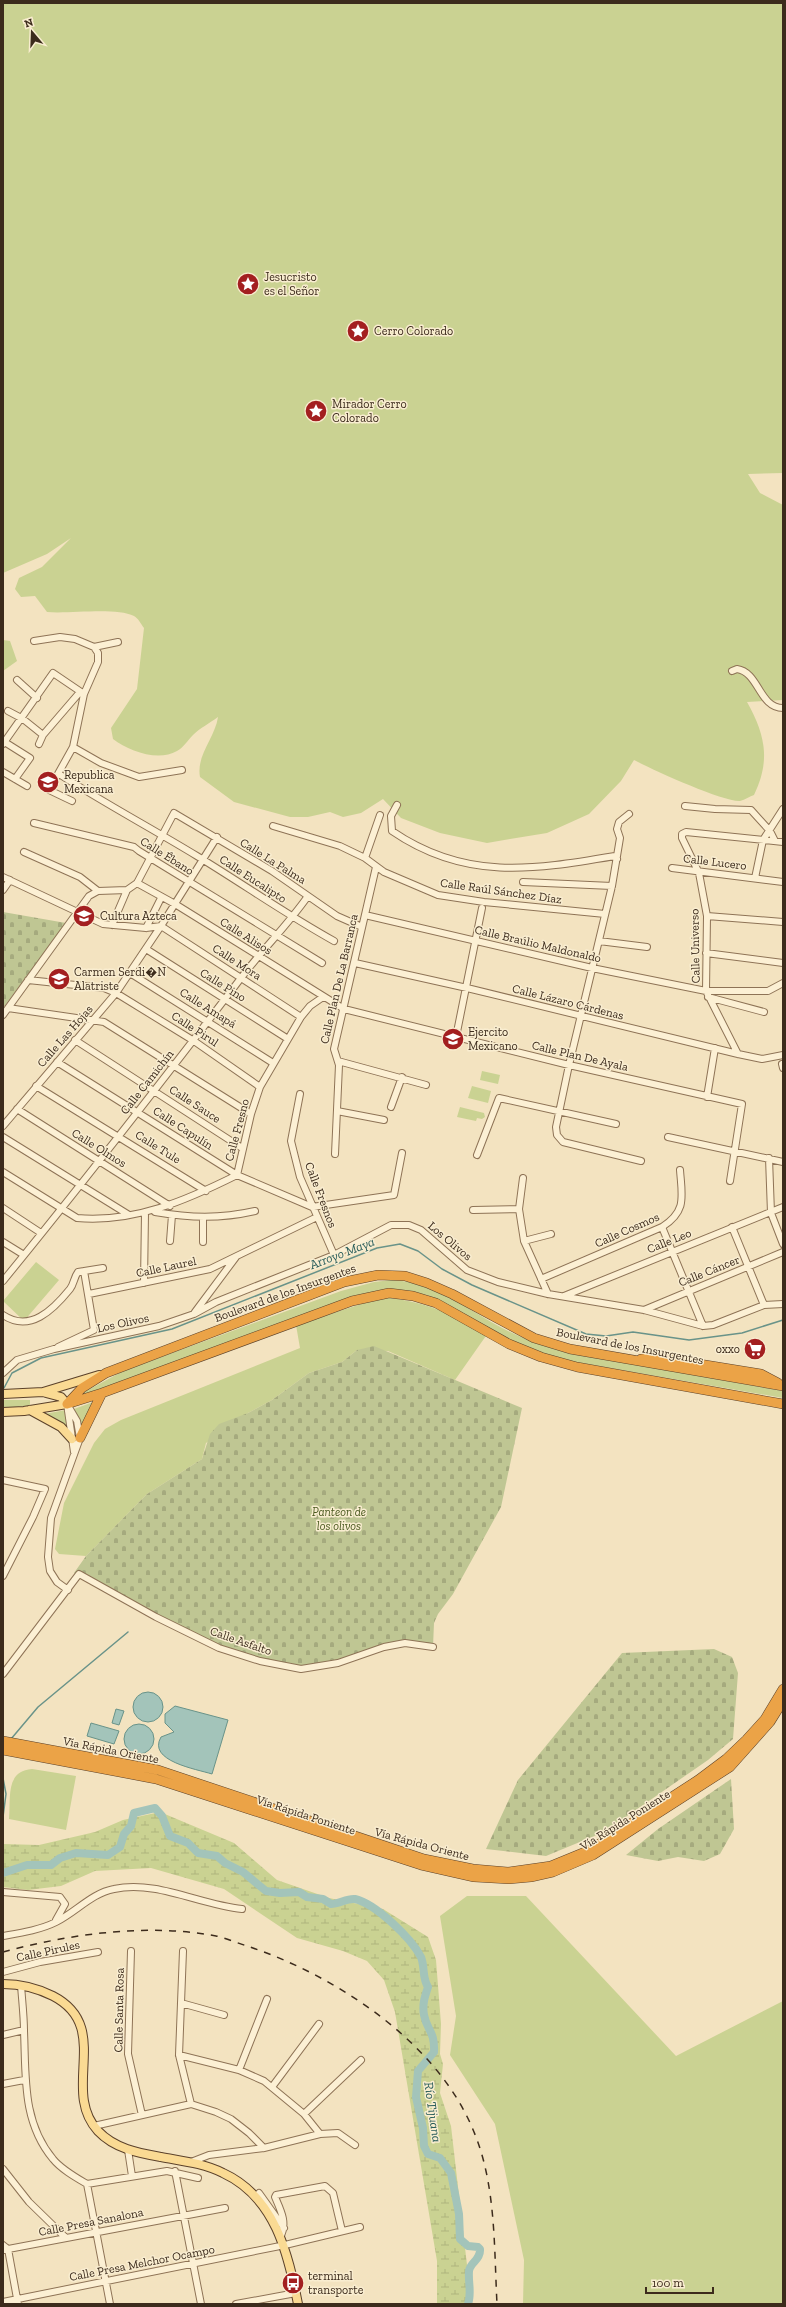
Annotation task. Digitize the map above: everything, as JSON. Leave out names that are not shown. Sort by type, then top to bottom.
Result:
[{"type":"highway","name":"Boulevard de los Insurgentes","points":[[106,1373],[344,1282],[378,1275],[405,1276],[427,1283],[452,1294],[534,1338],[570,1349],[631,1360],[656,1357],[761,1374],[783,1386]]},
{"type":"highway","points":[[67,1404],[102,1393],[352,1301],[389,1293],[412,1296],[436,1303],[509,1344],[542,1357],[577,1367],[783,1404]]},
{"type":"highway","points":[[67,1404],[82,1388],[106,1373]]},
{"type":"highway","points":[[76,1438],[102,1393]]},
{"type":"highway","name":"Vía Rápida Oriente","points":[[3,1741],[158,1770],[424,1859],[473,1870],[508,1872],[551,1866],[578,1855],[691,1784],[726,1760],[746,1740],[764,1719],[783,1689]]},
{"type":"highway","name":"Vía Rápida Poniente","points":[[3,1750],[156,1779],[421,1865],[474,1877],[509,1879],[538,1875],[575,1864],[593,1855],[702,1786],[730,1767],[751,1746],[770,1722],[783,1701]]},
{"type":"main road","name":"Boulevard de los Insurgentes","points":[[3,1394],[33,1394],[43,1392],[106,1373]]},
{"type":"main road","points":[[43,1392],[61,1397],[67,1404]]},
{"type":"main road","points":[[27,1410],[35,1404],[36,1400],[33,1394]]},
{"type":"main road","points":[[4,1414],[67,1404]]},
{"type":"main road","points":[[27,1410],[61,1427],[76,1438]]},
{"type":"main road","points":[[3,1984],[21,1985],[55,1997],[68,2007],[77,2018],[85,2042],[83,2097],[86,2110],[94,2126],[109,2140],[128,2150],[191,2162],[213,2168],[232,2178],[255,2197],[283,2233],[298,2304]]},
{"type":"street","points":[[34,641],[60,637],[75,639],[94,647],[98,653],[98,662],[82,693],[43,735],[39,744]]},
{"type":"street","points":[[94,647],[118,642]]},
{"type":"street","points":[[732,670],[737,669],[746,673],[768,703],[776,708],[783,708]]},
{"type":"street","points":[[15,780],[30,758],[4,742],[23,719],[53,673],[82,693]]},
{"type":"street","points":[[17,680],[37,698]]},
{"type":"street","points":[[72,801],[49,790],[73,747],[82,693]]},
{"type":"street","points":[[8,711],[23,719],[43,735]]},
{"type":"street","points":[[73,747],[102,763],[139,777],[182,770]]},
{"type":"street","points":[[3,772],[27,786]]},
{"type":"street","name":"Calle Eucalipto","points":[[59,774],[98,800],[162,834],[293,918],[334,941]]},
{"type":"street","points":[[397,805],[391,816],[392,831],[412,844],[451,861],[478,867],[521,868],[615,856],[617,859]]},
{"type":"street","points":[[685,806],[715,810],[752,810],[770,831],[775,841]]},
{"type":"street","points":[[763,840],[783,809]]},
{"type":"street","name":"Calle La Palma","points":[[162,834],[172,814],[177,813],[272,871],[342,920],[362,927]]},
{"type":"street","points":[[629,814],[619,822],[617,830],[620,838],[612,886],[568,1065],[556,1127],[557,1135],[563,1142],[641,1161]]},
{"type":"street","points":[[365,858],[380,816]]},
{"type":"street","name":"Calle Ébano","points":[[34,823],[134,846],[138,851],[322,963]]},
{"type":"street","name":"Calle Raúl Sánchez Díaz","points":[[274,826],[340,846],[365,858],[384,872],[438,895],[484,902],[605,914]]},
{"type":"street","name":"Calle Universo","points":[[707,994],[707,916],[699,873],[682,838],[682,834],[686,832],[763,840]]},
{"type":"street","points":[[112,925],[127,890],[137,883],[162,834]]},
{"type":"street","name":"Calle Las Hojas","points":[[3,1126],[116,993],[190,883],[217,837]]},
{"type":"street","points":[[763,840],[783,842]]},
{"type":"street","name":"Calle Lucero","points":[[755,878],[763,840]]},
{"type":"street","points":[[24,852],[80,877],[98,890]]},
{"type":"street","name":"Calle Plan De La Barranca","points":[[335,1154],[338,1061],[334,1050],[376,867]]},
{"type":"street","name":"Calle Lucero","points":[[672,868],[699,873],[783,882]]},
{"type":"street","points":[[373,881],[384,872]]},
{"type":"street","points":[[3,877],[103,924],[146,928],[161,926]]},
{"type":"street","points":[[3,890],[10,880]]},
{"type":"street","points":[[523,882],[612,886]]},
{"type":"street","name":"Calle Alisos","points":[[137,883],[161,898],[175,904],[258,957],[344,1009]]},
{"type":"street","points":[[3,1015],[89,896],[98,890],[127,890]]},
{"type":"street","name":"Calle Camichín","points":[[3,1280],[155,1092],[241,978],[293,918],[308,896]]},
{"type":"street","points":[[146,928],[161,898]]},
{"type":"street","points":[[456,1037],[477,941],[482,908]]},
{"type":"street","name":"Calle Braúlio Maldonaldo","points":[[365,914],[707,994],[764,1012]]},
{"type":"street","points":[[707,916],[783,922]]},
{"type":"street","name":"Calle Mora","points":[[161,926],[301,1017]]},
{"type":"street","points":[[599,941],[647,947]]},
{"type":"street","name":"Calle Pino","points":[[146,949],[288,1039]]},
{"type":"street","points":[[706,953],[783,963]]},
{"type":"street","name":"Calle Lázaro Cárdenas","points":[[355,963],[467,988],[580,1017],[738,1054],[762,1059],[780,1056]]},
{"type":"street","name":"Calle Amapá","points":[[130,973],[273,1063]]},
{"type":"street","name":"Calle Pirul","points":[[28,980],[104,988],[116,993],[194,1041],[260,1087]]},
{"type":"street","points":[[738,1054],[707,994],[768,991],[783,983]]},
{"type":"street","name":"Calle Fresno","points":[[3,1172],[77,1218],[89,1219],[153,1212],[206,1191],[237,1175],[242,1148],[260,1087],[301,1017],[310,1006],[323,997]]},
{"type":"street","points":[[8,1008],[104,1022],[251,1114]]},
{"type":"street","name":"Calle Plan De Ayala","points":[[344,1009],[568,1065],[742,1104],[733,1152]]},
{"type":"street","name":"Calle Sauce","points":[[75,1040],[242,1148]]},
{"type":"street","points":[[707,1097],[715,1048]]},
{"type":"street","points":[[338,1061],[402,1077],[426,1085]]},
{"type":"street","name":"Calle Capulín","points":[[57,1062],[237,1175]]},
{"type":"street","points":[[391,1107],[402,1077]]},
{"type":"street","name":"Calle Tule","points":[[36,1086],[206,1191]]},
{"type":"street","name":"Calle Fresnos","points":[[300,1094],[291,1141],[300,1177],[334,1255]]},
{"type":"street","points":[[477,1155],[499,1098],[616,1124]]},
{"type":"street","name":"Calle Olmos","points":[[17,1109],[170,1206]]},
{"type":"street","points":[[337,1111],[384,1120]]},
{"type":"street","points":[[3,1137],[129,1215]]},
{"type":"street","points":[[668,1137],[783,1162]]},
{"type":"street","points":[[730,1181],[733,1152]]},
{"type":"street","points":[[237,1175],[312,1207],[394,1195],[402,1153]]},
{"type":"street","points":[[769,1158],[771,1213],[783,1244]]},
{"type":"street","name":"Calle Cosmos","points":[[541,1279],[662,1228],[673,1221],[680,1211],[683,1199],[680,1170]]},
{"type":"street","points":[[523,1178],[519,1209],[524,1241],[548,1294]]},
{"type":"street","points":[[3,1208],[41,1233]]},
{"type":"street","name":"Calle Leo","points":[[564,1296],[732,1227],[783,1208]]},
{"type":"street","points":[[473,1210],[519,1209]]},
{"type":"street","points":[[153,1212],[203,1218],[228,1217],[255,1211]]},
{"type":"street","points":[[144,1283],[145,1213]]},
{"type":"street","points":[[170,1241],[172,1215]]},
{"type":"street","name":"Calle Laurel","points":[[89,1294],[210,1269],[317,1217]]},
{"type":"street","points":[[203,1218],[203,1242]]},
{"type":"street","name":"Los Olivos","points":[[3,1373],[17,1360],[54,1349],[159,1326],[194,1314],[216,1302],[334,1255],[386,1226],[400,1224],[420,1230],[434,1239],[467,1270],[498,1282],[548,1294],[644,1310],[703,1326],[713,1325],[764,1305],[783,1304]]},
{"type":"street","points":[[732,1227],[764,1305]]},
{"type":"street","points":[[662,1228],[703,1326]]},
{"type":"street","points":[[524,1241],[551,1234]]},
{"type":"street","points":[[3,1242],[24,1254]]},
{"type":"street","name":"Calle Cáncer","points":[[644,1310],[783,1252]]},
{"type":"street","points":[[194,1314],[237,1255]]},
{"type":"street","points":[[3,1315],[13,1321],[24,1323],[45,1314],[71,1288],[77,1273],[103,1268]]},
{"type":"street","points":[[54,1349],[94,1330],[84,1271]]},
{"type":"street","points":[[67,1404],[76,1438]]},
{"type":"street","points":[[3,1674],[68,1590],[57,1582],[50,1572],[48,1557],[51,1518],[74,1452],[76,1438],[77,1421],[67,1404]]},
{"type":"street","points":[[3,1480],[44,1489],[33,1517],[3,1576]]},
{"type":"street","name":"Calle Asfalto","points":[[68,1590],[79,1574],[156,1617],[219,1648],[260,1661],[301,1669],[338,1663],[384,1647],[405,1643],[433,1647]]},
{"type":"street","points":[[3,1936],[21,1933],[56,1922],[101,1893],[129,1887],[159,1890],[222,1907],[242,1909]]},
{"type":"street","points":[[3,1892],[60,1897],[64,1904],[56,1922]]},
{"type":"street","name":"Calle Santa Rosa","points":[[131,1951],[128,2054],[142,2115]]},
{"type":"street","points":[[183,1951],[179,2055],[191,2104]]},
{"type":"street","name":"Calle Pirules","points":[[3,1972],[40,1962],[98,1952]]},
{"type":"street","points":[[21,1985],[24,2030],[24,2080],[30,2114],[41,2142],[54,2160],[87,2184],[110,2304]]},
{"type":"street","points":[[240,2070],[267,1999]]},
{"type":"street","points":[[181,2004],[224,2015]]},
{"type":"street","points":[[272,2087],[319,2024]]},
{"type":"street","points":[[3,2035],[24,2030]]},
{"type":"street","points":[[179,2055],[240,2070],[272,2087],[304,2114],[320,2134]]},
{"type":"street","points":[[304,2114],[361,2060]]},
{"type":"street","points":[[3,2084],[24,2080]]},
{"type":"street","points":[[94,2126],[191,2104],[216,2112],[231,2120],[249,2133],[264,2148]]},
{"type":"street","points":[[191,2162],[209,2155],[264,2148],[320,2134],[338,2133],[355,2145]]},
{"type":"street","points":[[128,2150],[132,2176]]},
{"type":"street","points":[[3,2169],[29,2202],[66,2238]]},
{"type":"street","points":[[87,2184],[132,2176],[175,2171],[198,2178]]},
{"type":"street","points":[[175,2171],[201,2304]]},
{"type":"street","points":[[283,2233],[283,2217],[275,2197],[276,2195],[321,2187],[328,2187],[333,2193],[342,2231]]},
{"type":"street","name":"Calle Presa Sanalona","points":[[5,2248],[225,2208]]},
{"type":"street","name":"Calle Presa Melchor Ocampo","points":[[3,2302],[18,2301],[106,2281],[285,2245],[360,2227]]},
{"type":"street","points":[[5,2248],[18,2301]]},
{"type":"street","points":[[236,2304],[258,2302],[296,2292]]},
{"type":"green space","points":[[3,3],[783,3],[783,473],[748,474],[760,493],[783,505],[783,700],[747,702],[758,725],[764,747],[763,770],[754,795],[740,801],[731,800],[703,791],[634,760],[621,781],[589,814],[547,833],[487,843],[440,833],[401,818],[383,799],[361,813],[343,817],[330,812],[308,817],[290,817],[234,802],[200,777],[203,754],[218,717],[196,732],[184,746],[169,754],[144,754],[135,751],[113,739],[111,728],[137,689],[144,628],[134,616],[126,613],[105,611],[47,612],[35,596],[21,597],[15,589],[19,578],[42,567],[71,538],[47,554],[3,573]]},
{"type":"green space","points":[[3,640],[10,641],[17,661],[3,671]]},
{"type":"green space","points":[[3,912],[66,923],[3,1008]]},
{"type":"green space","points":[[482,1071],[500,1075],[498,1084],[480,1080]]},
{"type":"green space","points":[[472,1086],[491,1091],[488,1103],[468,1098]]},
{"type":"green space","points":[[460,1107],[484,1113],[485,1117],[482,1119],[477,1118],[476,1121],[457,1117]]},
{"type":"green space","points":[[36,1262],[59,1280],[24,1321],[3,1301]]},
{"type":"green space","points":[[391,1280],[407,1282],[437,1291],[506,1330],[533,1342],[561,1351],[783,1391],[783,1398],[558,1359],[530,1350],[427,1295],[392,1290],[83,1396],[81,1394],[123,1371],[341,1291],[374,1282]]},
{"type":"green space","points":[[383,1297],[399,1299],[437,1309],[488,1333],[455,1380],[388,1351],[357,1350],[342,1362],[309,1373],[272,1400],[248,1413],[206,1443],[202,1459],[147,1494],[86,1556],[59,1554],[55,1549],[64,1503],[94,1443],[105,1429],[121,1420],[300,1348],[296,1325]]},
{"type":"green space","name":"Panteon de los olivos","points":[[374,1346],[522,1408],[501,1507],[453,1594],[438,1614],[434,1623],[433,1647],[405,1643],[301,1669],[219,1648],[74,1573],[86,1556],[147,1494],[202,1459],[210,1434],[219,1424],[248,1413],[272,1400],[309,1373],[342,1362],[357,1350]]},
{"type":"green space","points":[[3,1400],[30,1400],[30,1406],[3,1408]]},
{"type":"green space","points":[[96,1401],[82,1427],[74,1409]]},
{"type":"green space","points":[[66,1410],[69,1431],[44,1414]]},
{"type":"green space","points":[[714,1649],[732,1657],[738,1673],[733,1739],[708,1760],[604,1832],[546,1856],[486,1849],[518,1780],[622,1653]]},
{"type":"green space","points":[[32,1769],[76,1776],[66,1830],[9,1819],[10,1794],[13,1780],[23,1771]]},
{"type":"green space","points":[[731,1779],[734,1829],[720,1854],[704,1861],[678,1857],[658,1861],[626,1855],[658,1829]]},
{"type":"green space","points":[[160,1812],[234,1843],[277,1880],[329,1898],[383,1909],[428,1937],[436,1960],[441,2024],[440,2054],[443,2064],[440,2093],[451,2126],[467,2265],[468,2304],[437,2304],[437,2261],[395,2012],[384,1980],[367,1961],[343,1951],[297,1938],[224,1889],[151,1868],[95,1871],[61,1886],[28,1890],[3,1887],[3,1844],[39,1845],[95,1832],[123,1820]]},
{"type":"green space","points":[[467,1896],[526,1896],[676,2056],[783,2001],[783,2304],[523,2304],[524,2260],[495,2124],[450,2055],[456,2016],[440,1916]]},
{"type":"water","points":[[148,1692],[159,1696],[163,1707],[159,1718],[148,1722],[137,1718],[133,1707],[137,1696]]},
{"type":"water","points":[[175,1706],[228,1720],[212,1774],[175,1763],[161,1752],[159,1745],[161,1737],[174,1732],[165,1723],[165,1714]]},
{"type":"water","points":[[116,1709],[124,1711],[119,1725],[112,1723]]},
{"type":"water","points":[[91,1723],[119,1731],[114,1744],[87,1736]]},
{"type":"water","points":[[139,1724],[150,1728],[154,1739],[150,1750],[139,1754],[128,1750],[124,1739],[128,1728]]},
{"type":"waterway","name":"Arroyo Maya","points":[[4,1388],[12,1373],[41,1358],[172,1329],[377,1248],[400,1244],[418,1251],[442,1269],[472,1285],[586,1334],[606,1336],[633,1332],[689,1340],[742,1333],[783,1320]]},
{"type":"waterway","points":[[11,1739],[38,1707],[128,1632]]},
{"type":"waterway","points":[[3,1778],[6,1794],[3,1817]]},
{"type":"waterway","name":"Río Tijuana","points":[[3,1873],[27,1865],[51,1865],[60,1858],[76,1853],[108,1855],[120,1847],[124,1834],[131,1826],[134,1813],[155,1808],[162,1816],[170,1836],[188,1843],[198,1853],[217,1856],[225,1863],[243,1872],[266,1891],[280,1893],[299,1892],[307,1897],[323,1899],[331,1904],[349,1899],[355,1899],[373,1908],[392,1923],[416,1949],[421,1957],[425,1980],[428,1987],[424,2000],[423,2011],[425,2020],[432,2035],[434,2052],[418,2071],[416,2097],[423,2128],[424,2146],[428,2154],[440,2158],[451,2173],[459,2214],[460,2239],[468,2246],[478,2247],[480,2249],[479,2256],[471,2265],[469,2271],[470,2296],[468,2304]]},
{"type":"railway","points":[[3,1952],[55,1940],[109,1932],[163,1930],[216,1936],[281,1959],[315,1975],[348,1994],[380,2016],[410,2041],[436,2069],[458,2099],[474,2132],[486,2173],[493,2216],[497,2304]]},
{"type":"place","name":"Jesucristo es el Señor","points":[[248,284]]},
{"type":"place","name":"Cerro Colorado","points":[[358,331]]},
{"type":"place","name":"Mirador Cerro Colorado","points":[[316,411]]},
{"type":"place","name":"Republica Mexicana","points":[[48,782]]},
{"type":"place","name":"Cultura Azteca","points":[[84,916]]},
{"type":"place","name":"Carmen Serdi�N Alatriste","points":[[59,979]]},
{"type":"place","name":"Ejercito Mexicano","points":[[453,1039]]},
{"type":"place","name":"oxxo","points":[[755,1349]]},
{"type":"place","name":"terminal transporte","points":[[293,2283]]}]
